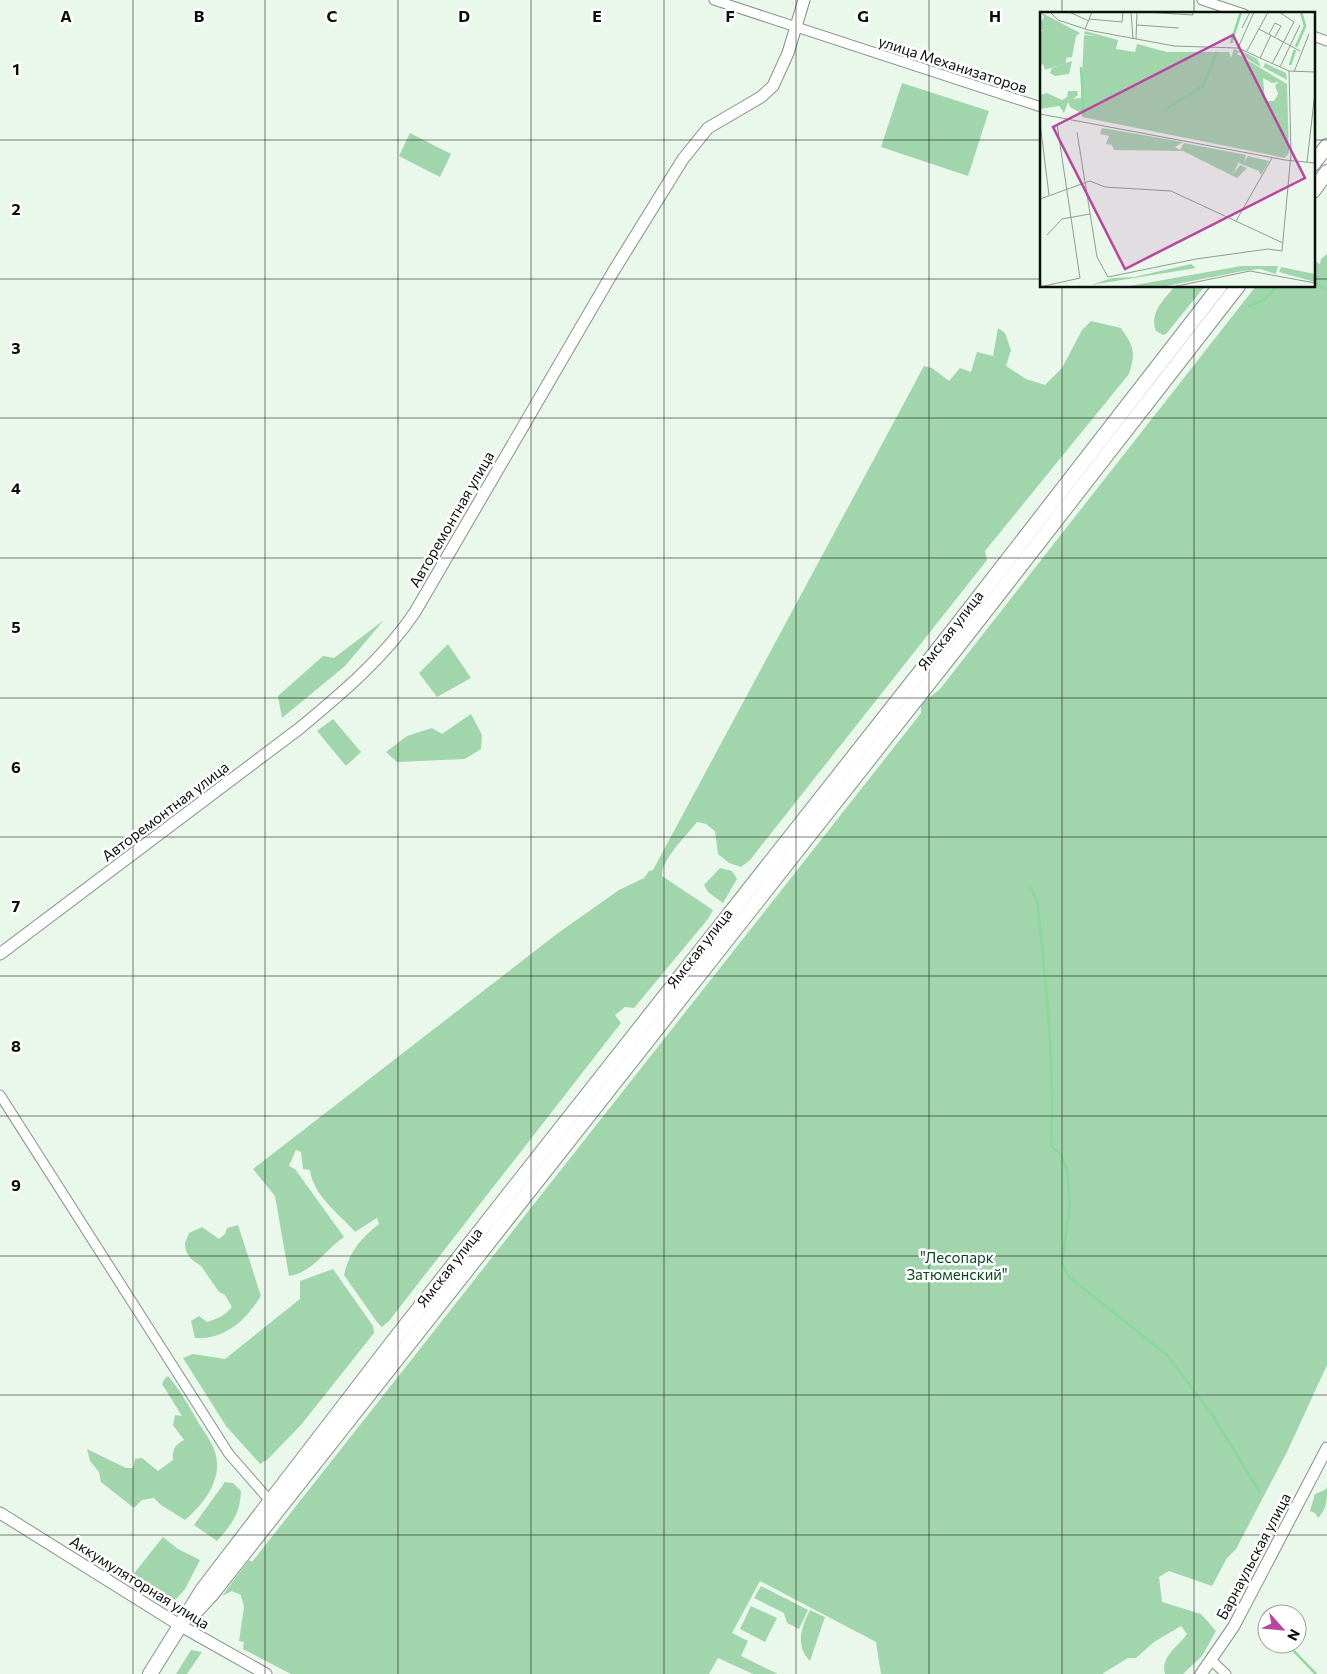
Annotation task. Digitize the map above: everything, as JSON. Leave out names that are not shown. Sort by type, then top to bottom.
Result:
[{"type":"main road","points":[[1314,163],[1327,146]]},
{"type":"main road","points":[[1314,190],[1327,172]]},
{"type":"main road","name":"Ямская улица","points":[[180,1626],[211,1595],[1218,288]]},
{"type":"main road","name":"Ямская улица","points":[[150,1674],[202,1589],[270,1501],[553,1150],[1236,288]]},
{"type":"street","name":"улица Механизаторов","points":[[714,0],[1040,107]]},
{"type":"street","name":"Авторемонтная улица","points":[[0,954],[300,728],[327,706],[390,644],[415,612],[524,423],[669,181],[692,146],[708,128],[761,97],[774,86],[788,53],[804,0]]},
{"type":"street","points":[[1202,0],[1238,12]]},
{"type":"street","points":[[1314,36],[1327,41]]},
{"type":"street","points":[[0,1095],[229,1454],[270,1501]]},
{"type":"street","name":"Барнаульская улица","points":[[1201,1674],[1212,1661],[1234,1626],[1327,1448]]},
{"type":"street","name":"Аккумуляторная улица","points":[[0,1513],[180,1626],[266,1674]]},
{"type":"street","points":[[1212,1661],[1226,1674]]},
{"type":"green space","points":[[902,83],[989,111],[968,176],[881,147]]},
{"type":"green space","points":[[410,133],[451,154],[440,177],[399,156]]},
{"type":"green space","name":"\"Лесопарк Затюменский\"","points":[[1327,254],[1327,1365],[1287,1452],[1236,1549],[1227,1558],[1212,1586],[1169,1571],[1159,1577],[1162,1602],[1201,1614],[1216,1631],[1202,1656],[1183,1674],[1165,1674],[1164,1668],[1167,1657],[1187,1634],[1181,1626],[1154,1642],[1136,1658],[1128,1658],[1102,1674],[881,1674],[876,1642],[760,1581],[732,1633],[748,1641],[741,1656],[778,1674],[753,1674],[718,1658],[709,1674],[291,1674],[243,1649],[244,1642],[239,1641],[244,1607],[241,1595],[232,1591],[222,1596],[249,1560],[252,1562],[921,713],[921,704],[940,689],[1254,288],[1314,288],[1314,261],[1320,264],[1321,259]]},
{"type":"green space","points":[[1173,288],[1203,288],[1166,334],[1163,335],[1156,331],[1154,324],[1156,312],[1162,301]]},
{"type":"green space","points":[[1091,321],[1121,328],[1129,340],[1133,355],[1129,374],[985,551],[987,560],[750,860],[741,867],[729,863],[718,854],[715,831],[706,824],[697,822],[675,848],[666,863],[662,876],[713,910],[708,919],[634,1008],[625,1007],[615,1015],[621,1023],[389,1321],[382,1327],[377,1322],[344,1275],[349,1259],[357,1246],[379,1224],[377,1218],[355,1232],[328,1204],[316,1188],[310,1170],[303,1169],[301,1152],[296,1150],[289,1166],[295,1169],[344,1237],[312,1266],[289,1276],[275,1196],[253,1169],[558,933],[619,890],[644,878],[649,871],[653,870],[924,366],[932,368],[949,381],[960,368],[971,372],[977,352],[993,356],[998,328],[1005,333],[1011,350],[1006,366],[1026,379],[1045,385],[1062,368],[1082,330]]},
{"type":"green space","points":[[384,620],[345,666],[282,718],[278,696],[323,656],[334,658]]},
{"type":"green space","points":[[448,644],[471,678],[437,697],[419,673]]},
{"type":"green space","points":[[471,714],[482,735],[481,749],[465,759],[397,762],[386,752],[407,736],[432,728],[442,734]]},
{"type":"green space","points":[[333,719],[361,752],[346,766],[317,731]]},
{"type":"green space","points":[[720,868],[732,871],[737,879],[723,903],[708,892],[704,885]]},
{"type":"green space","points":[[238,1225],[261,1296],[249,1313],[234,1327],[216,1336],[195,1338],[191,1321],[199,1316],[207,1322],[211,1321],[232,1307],[225,1295],[219,1292],[201,1266],[191,1259],[186,1251],[185,1243],[189,1233],[202,1227],[219,1239],[225,1234],[227,1228]]},
{"type":"green space","points":[[333,1269],[373,1326],[374,1333],[301,1425],[268,1459],[260,1464],[226,1426],[183,1358],[193,1354],[225,1359],[300,1299],[300,1281]]},
{"type":"green space","points":[[168,1376],[208,1438],[217,1459],[217,1470],[211,1489],[200,1506],[185,1520],[161,1505],[154,1498],[142,1500],[134,1508],[101,1482],[99,1472],[90,1461],[87,1449],[126,1468],[133,1468],[135,1459],[142,1458],[158,1471],[173,1460],[175,1448],[184,1440],[173,1425],[175,1415],[182,1416],[162,1384]]},
{"type":"green space","points":[[225,1482],[233,1483],[241,1491],[240,1499],[234,1518],[217,1541],[194,1525]]},
{"type":"green space","points":[[1327,1487],[1326,1504],[1318,1518],[1315,1513],[1310,1511],[1315,1494],[1325,1490]]},
{"type":"green space","points":[[163,1537],[178,1549],[200,1560],[185,1589],[172,1604],[124,1581],[123,1578],[126,1573],[132,1576]]},
{"type":"green space","points":[[761,1586],[808,1610],[799,1629],[787,1623],[784,1613],[754,1598]]},
{"type":"green space","points":[[751,1606],[777,1618],[765,1642],[740,1629]]},
{"type":"green space","points":[[810,1610],[825,1617],[810,1661],[802,1649],[801,1636]]},
{"type":"green space","points":[[191,1650],[202,1652],[187,1674],[176,1674]]},
{"type":"waterway","points":[[1314,282],[1327,290]]},
{"type":"waterway","points":[[1249,306],[1264,300],[1275,288]]},
{"type":"waterway","points":[[1030,888],[1037,899],[1051,1053],[1051,1146],[1060,1153],[1067,1170],[1070,1204],[1062,1264],[1069,1277],[1167,1355],[1213,1416],[1259,1491]]},
{"type":"waterway","points":[[1297,1654],[1316,1674]]}]
